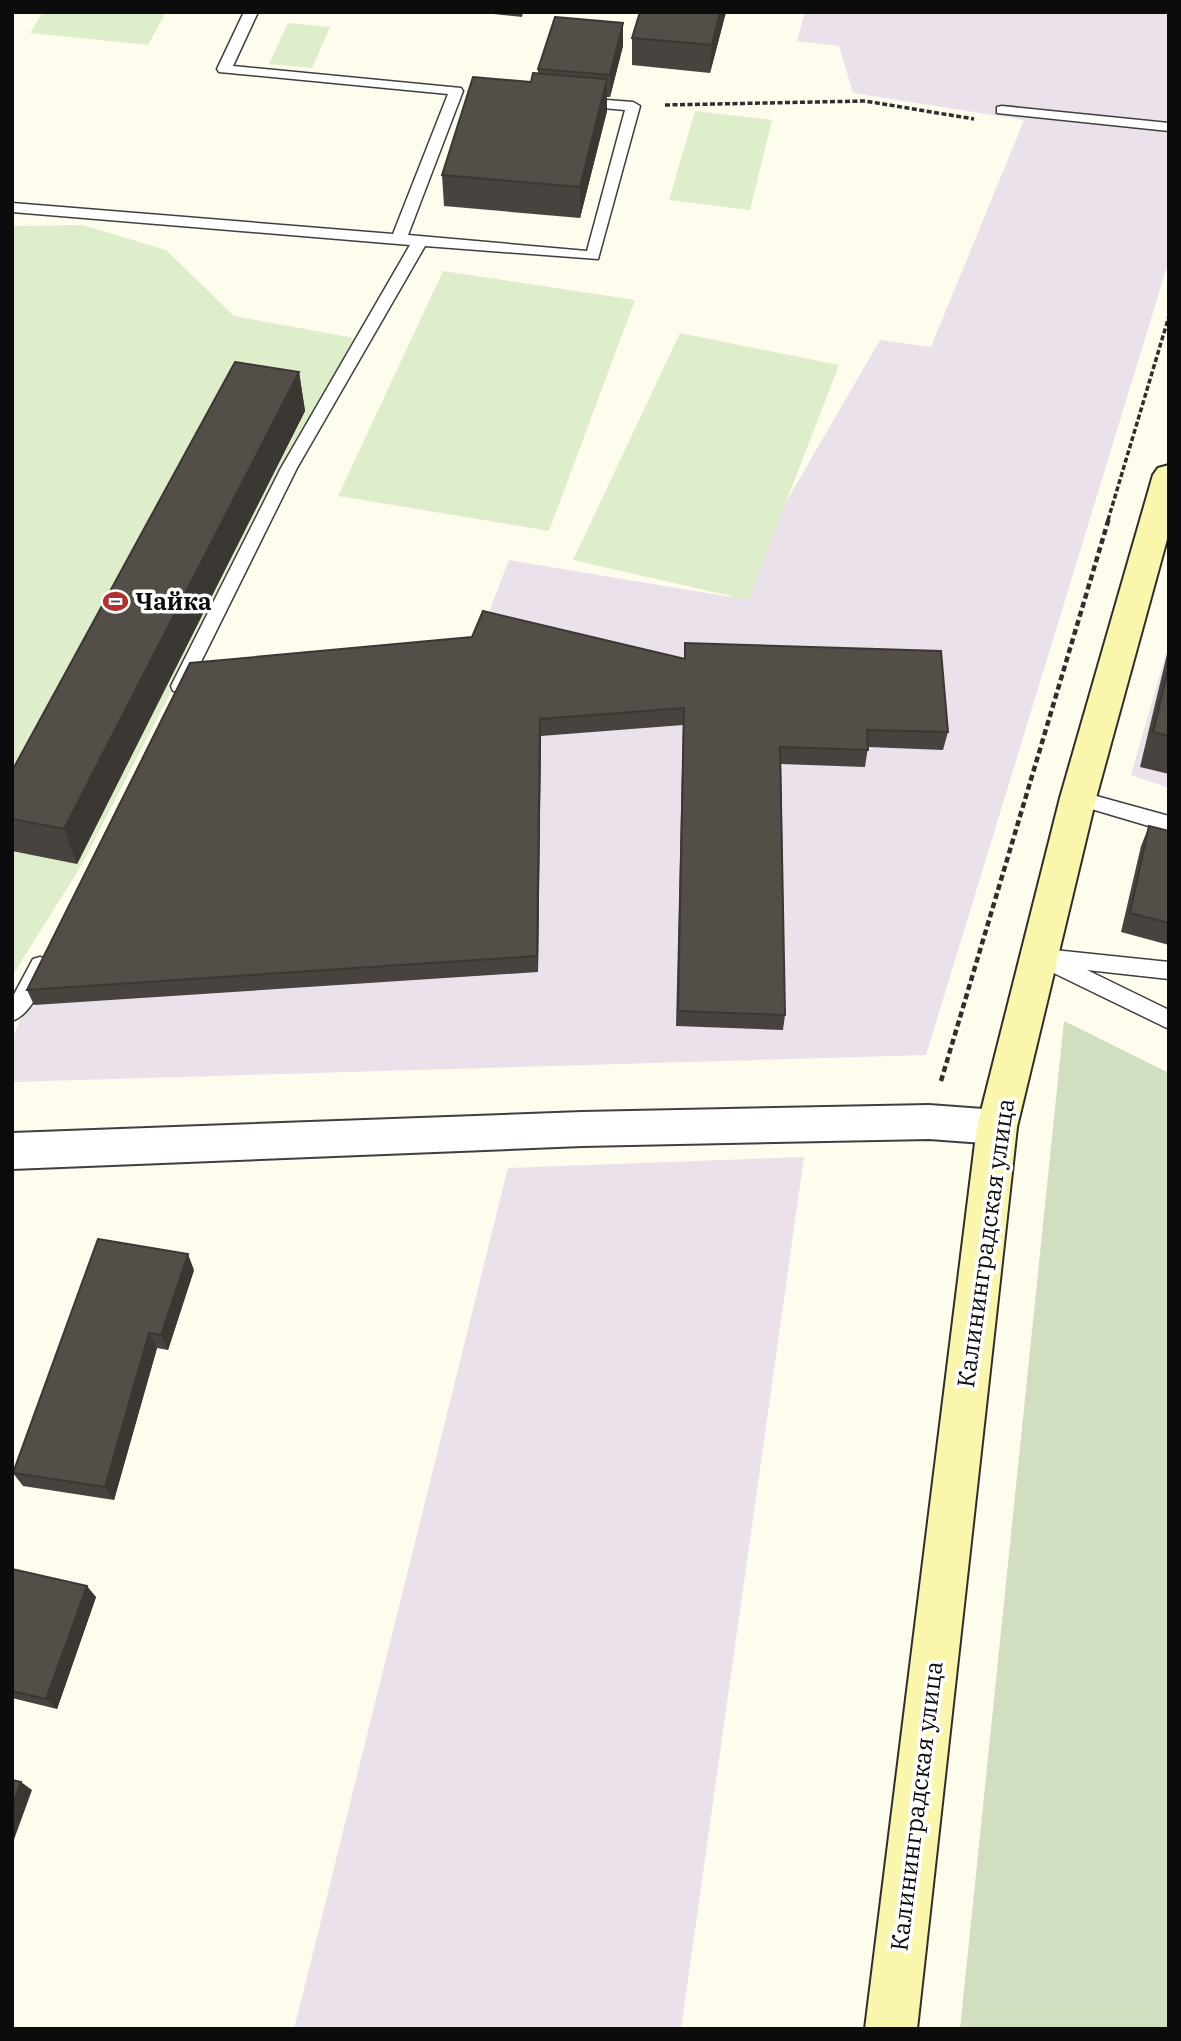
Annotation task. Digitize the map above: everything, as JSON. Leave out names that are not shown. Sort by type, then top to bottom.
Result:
[{"type":"street","name":"Калининградская улица","points":[[891,2029],[997,1127],[1078,798],[1169,475]]},
{"type":"street","points":[[12,1151],[582,1129],[929,1122],[997,1127]]},
{"type":"lane","points":[[251,12],[224,69],[463,92],[399,239]]},
{"type":"lane","points":[[12,207],[593,257],[633,106],[565,100]]},
{"type":"lane","points":[[1002,110],[1169,127]]},
{"type":"lane","points":[[171,704],[289,468],[420,241]]},
{"type":"lane","points":[[1078,798],[1169,824]]},
{"type":"lane","points":[[12,1012],[23,1001],[47,951]]},
{"type":"lane","points":[[1038,956],[1169,971]]},
{"type":"lane","points":[[1038,956],[1169,1020]]},
{"type":"path","points":[[633,106],[865,101],[992,122],[1002,110]]},
{"type":"path","points":[[929,1122],[1169,316]]},
{"type":"shaded area","points":[[805,12],[1169,12],[1169,260],[926,1055],[12,1082],[12,1039],[26,1006],[472,655],[509,560],[731,597],[880,340],[931,347],[1024,120],[853,93],[839,46],[797,41]]},
{"type":"shaded area","points":[[1169,643],[1169,788],[1131,775]]},
{"type":"shaded area","points":[[804,1157],[681,2029],[294,2029],[508,1168]]},
{"type":"green space","points":[[43,12],[166,12],[148,45],[30,33]]},
{"type":"green space","points":[[288,23],[330,27],[312,68],[269,64]]},
{"type":"green space","points":[[695,111],[772,120],[750,210],[669,200]]},
{"type":"green space","name":"Чайка","points":[[83,225],[166,250],[234,316],[354,338],[81,866],[12,976],[12,226]]},
{"type":"green space","points":[[443,271],[635,300],[549,531],[338,496]]},
{"type":"green space","points":[[680,333],[839,365],[748,600],[573,560]]},
{"type":"green space","points":[[1064,1021],[1169,1073],[1169,2029],[960,2029]]},
{"type":"building","points":[[640,12],[720,12],[712,45],[632,38]]},
{"type":"building","points":[[555,17],[623,23],[610,75],[538,69]]},
{"type":"building","points":[[533,73],[607,79],[580,187],[442,175],[473,77],[531,82]]},
{"type":"building","points":[[235,362],[299,372],[64,829],[12,819],[12,771]]},
{"type":"building","points":[[483,611],[685,659],[685,643],[941,651],[948,732],[867,730],[868,750],[780,747],[785,1015],[678,1011],[684,708],[540,719],[537,956],[27,990],[190,663],[472,637]]},
{"type":"building","points":[[1169,665],[1169,736],[1153,732]]},
{"type":"building","points":[[1149,826],[1169,831],[1169,923],[1130,913]]},
{"type":"building","points":[[98,1239],[188,1254],[161,1335],[149,1333],[105,1487],[13,1473]]},
{"type":"building","points":[[12,1569],[87,1586],[46,1699],[12,1691]]},
{"type":"building","points":[[12,1780],[21,1782],[12,1806]]},
{"type":"place","name":"Чайка","points":[[115,602]]}]
